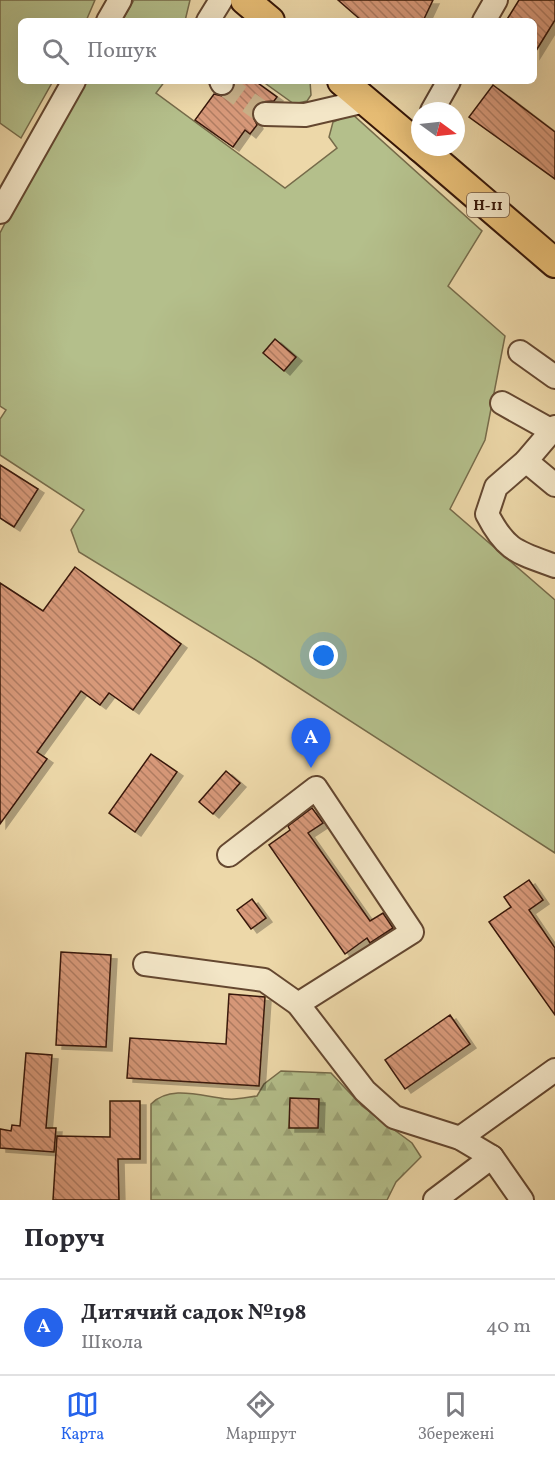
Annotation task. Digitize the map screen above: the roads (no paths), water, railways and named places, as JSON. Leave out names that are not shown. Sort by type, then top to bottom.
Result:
[{"type":"main road","points":[[246,0],[267,18]]},
{"type":"main road","name":"Н-11","points":[[345,84],[411,136]]},
{"type":"main road","name":"Н-11","points":[[435,156],[555,263]]},
{"type":"street","points":[[110,18],[120,0]]},
{"type":"street","points":[[210,18],[221,0]]},
{"type":"street","points":[[486,18],[496,0]]},
{"type":"street","points":[[0,212],[72,84]]},
{"type":"street","points":[[437,102],[447,84]]},
{"type":"street","points":[[265,114],[305,115],[365,101]]},
{"type":"street","points":[[520,352],[555,377]]},
{"type":"street","points":[[502,403],[554,429],[526,461],[496,486],[487,514],[500,538],[518,552],[555,566]]},
{"type":"street","points":[[526,461],[555,485]]},
{"type":"street","points":[[229,855],[316,788],[412,932],[298,1004]]},
{"type":"street","points":[[145,964],[264,980],[298,1004],[365,1091],[394,1117],[460,1138],[492,1157],[522,1200]]},
{"type":"street","points":[[460,1138],[555,1070]]},
{"type":"street","points":[[435,1200],[492,1157]]},
{"type":"tunnel","points":[[223,84],[265,114]]},
{"type":"place","name":"Дитячий садок №198","points":[[311,768]]}]
